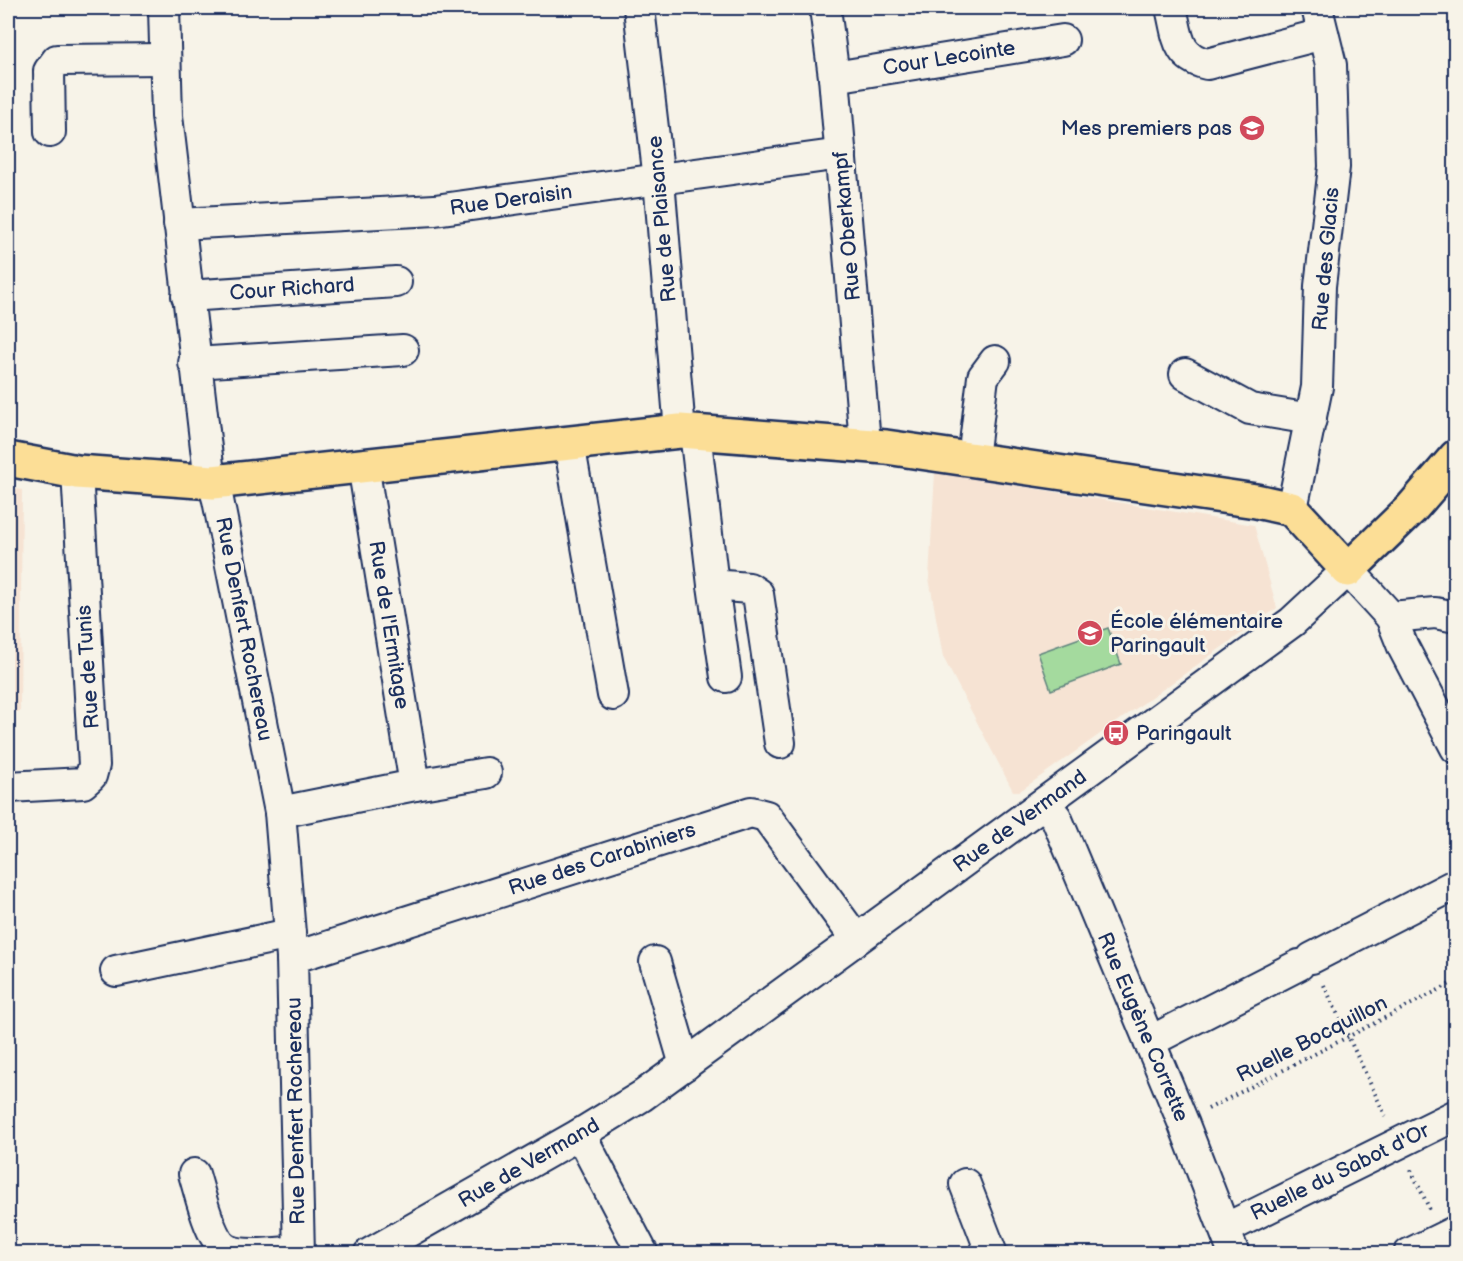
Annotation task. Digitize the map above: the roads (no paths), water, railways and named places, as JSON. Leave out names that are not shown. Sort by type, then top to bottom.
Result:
[{"type":"main road","points":[[8,459],[77,472],[213,482],[688,431],[863,444],[1256,501],[1292,509],[1348,570],[1411,509],[1455,457]]},
{"type":"street","name":"Rue Denfert Rochereau","points":[[164,8],[167,116],[194,363],[213,482],[280,812],[291,946],[299,1252]]},
{"type":"street","name":"Rue de Plaisance","points":[[639,8],[688,431],[726,677]]},
{"type":"street","name":"Rue Oberkampf","points":[[825,8],[841,154],[864,431],[863,444]]},
{"type":"street","points":[[1171,8],[1182,51],[1193,61],[1207,64],[1320,21]]},
{"type":"street","name":"Rue des Glacis","points":[[1292,509],[1317,387],[1320,286],[1334,167],[1330,65],[1320,21]]},
{"type":"street","name":"Cour Lecointe","points":[[834,77],[1063,39]]},
{"type":"street","points":[[50,132],[49,71],[57,60],[165,59]]},
{"type":"street","name":"Rue Deraisin","points":[[179,224],[435,210],[841,154]]},
{"type":"street","name":"Cour Richard","points":[[187,296],[396,282]]},
{"type":"street","points":[[194,363],[403,350]]},
{"type":"street","points":[[973,459],[983,377],[996,361]]},
{"type":"street","points":[[1185,374],[1250,409],[1311,419]]},
{"type":"street","points":[[569,443],[613,695]]},
{"type":"street","name":"Rue de l'Ermitage","points":[[363,465],[415,785]]},
{"type":"street","name":"Rue de Tunis","points":[[8,787],[83,783],[91,776],[94,765],[77,472]]},
{"type":"street","points":[[1348,570],[1391,617],[1403,647],[1455,748]]},
{"type":"street","name":"Rue de Vermand","points":[[370,1253],[580,1134],[642,1096],[1292,622],[1348,570]]},
{"type":"street","points":[[713,585],[748,588],[758,594],[780,743]]},
{"type":"street","points":[[1391,617],[1435,613],[1455,617]]},
{"type":"street","points":[[280,812],[486,773]]},
{"type":"street","name":"Rue Eugène Corrette","points":[[1044,805],[1056,817],[1183,1122],[1229,1241]]},
{"type":"street","name":"Rue des Carabiniers","points":[[116,971],[291,946],[751,812],[766,816],[856,939]]},
{"type":"street","points":[[1149,1042],[1455,884]]},
{"type":"street","points":[[655,962],[685,1065]]},
{"type":"street","name":"Ruelle du Sabot d'Or","points":[[1229,1241],[1399,1143],[1455,1115]]},
{"type":"street","points":[[580,1134],[643,1254]]},
{"type":"street","points":[[194,1174],[216,1240],[227,1250],[239,1253],[299,1252]]},
{"type":"street","points":[[965,1184],[992,1254]]},
{"type":"street","points":[[1409,1254],[1449,1234]]},
{"type":"place","name":"Mes premiers pas","points":[[1252,128]]},
{"type":"place","name":"École élémentaire Paringault","points":[[1090,633]]},
{"type":"place","name":"Paringault","points":[[1116,733]]}]
